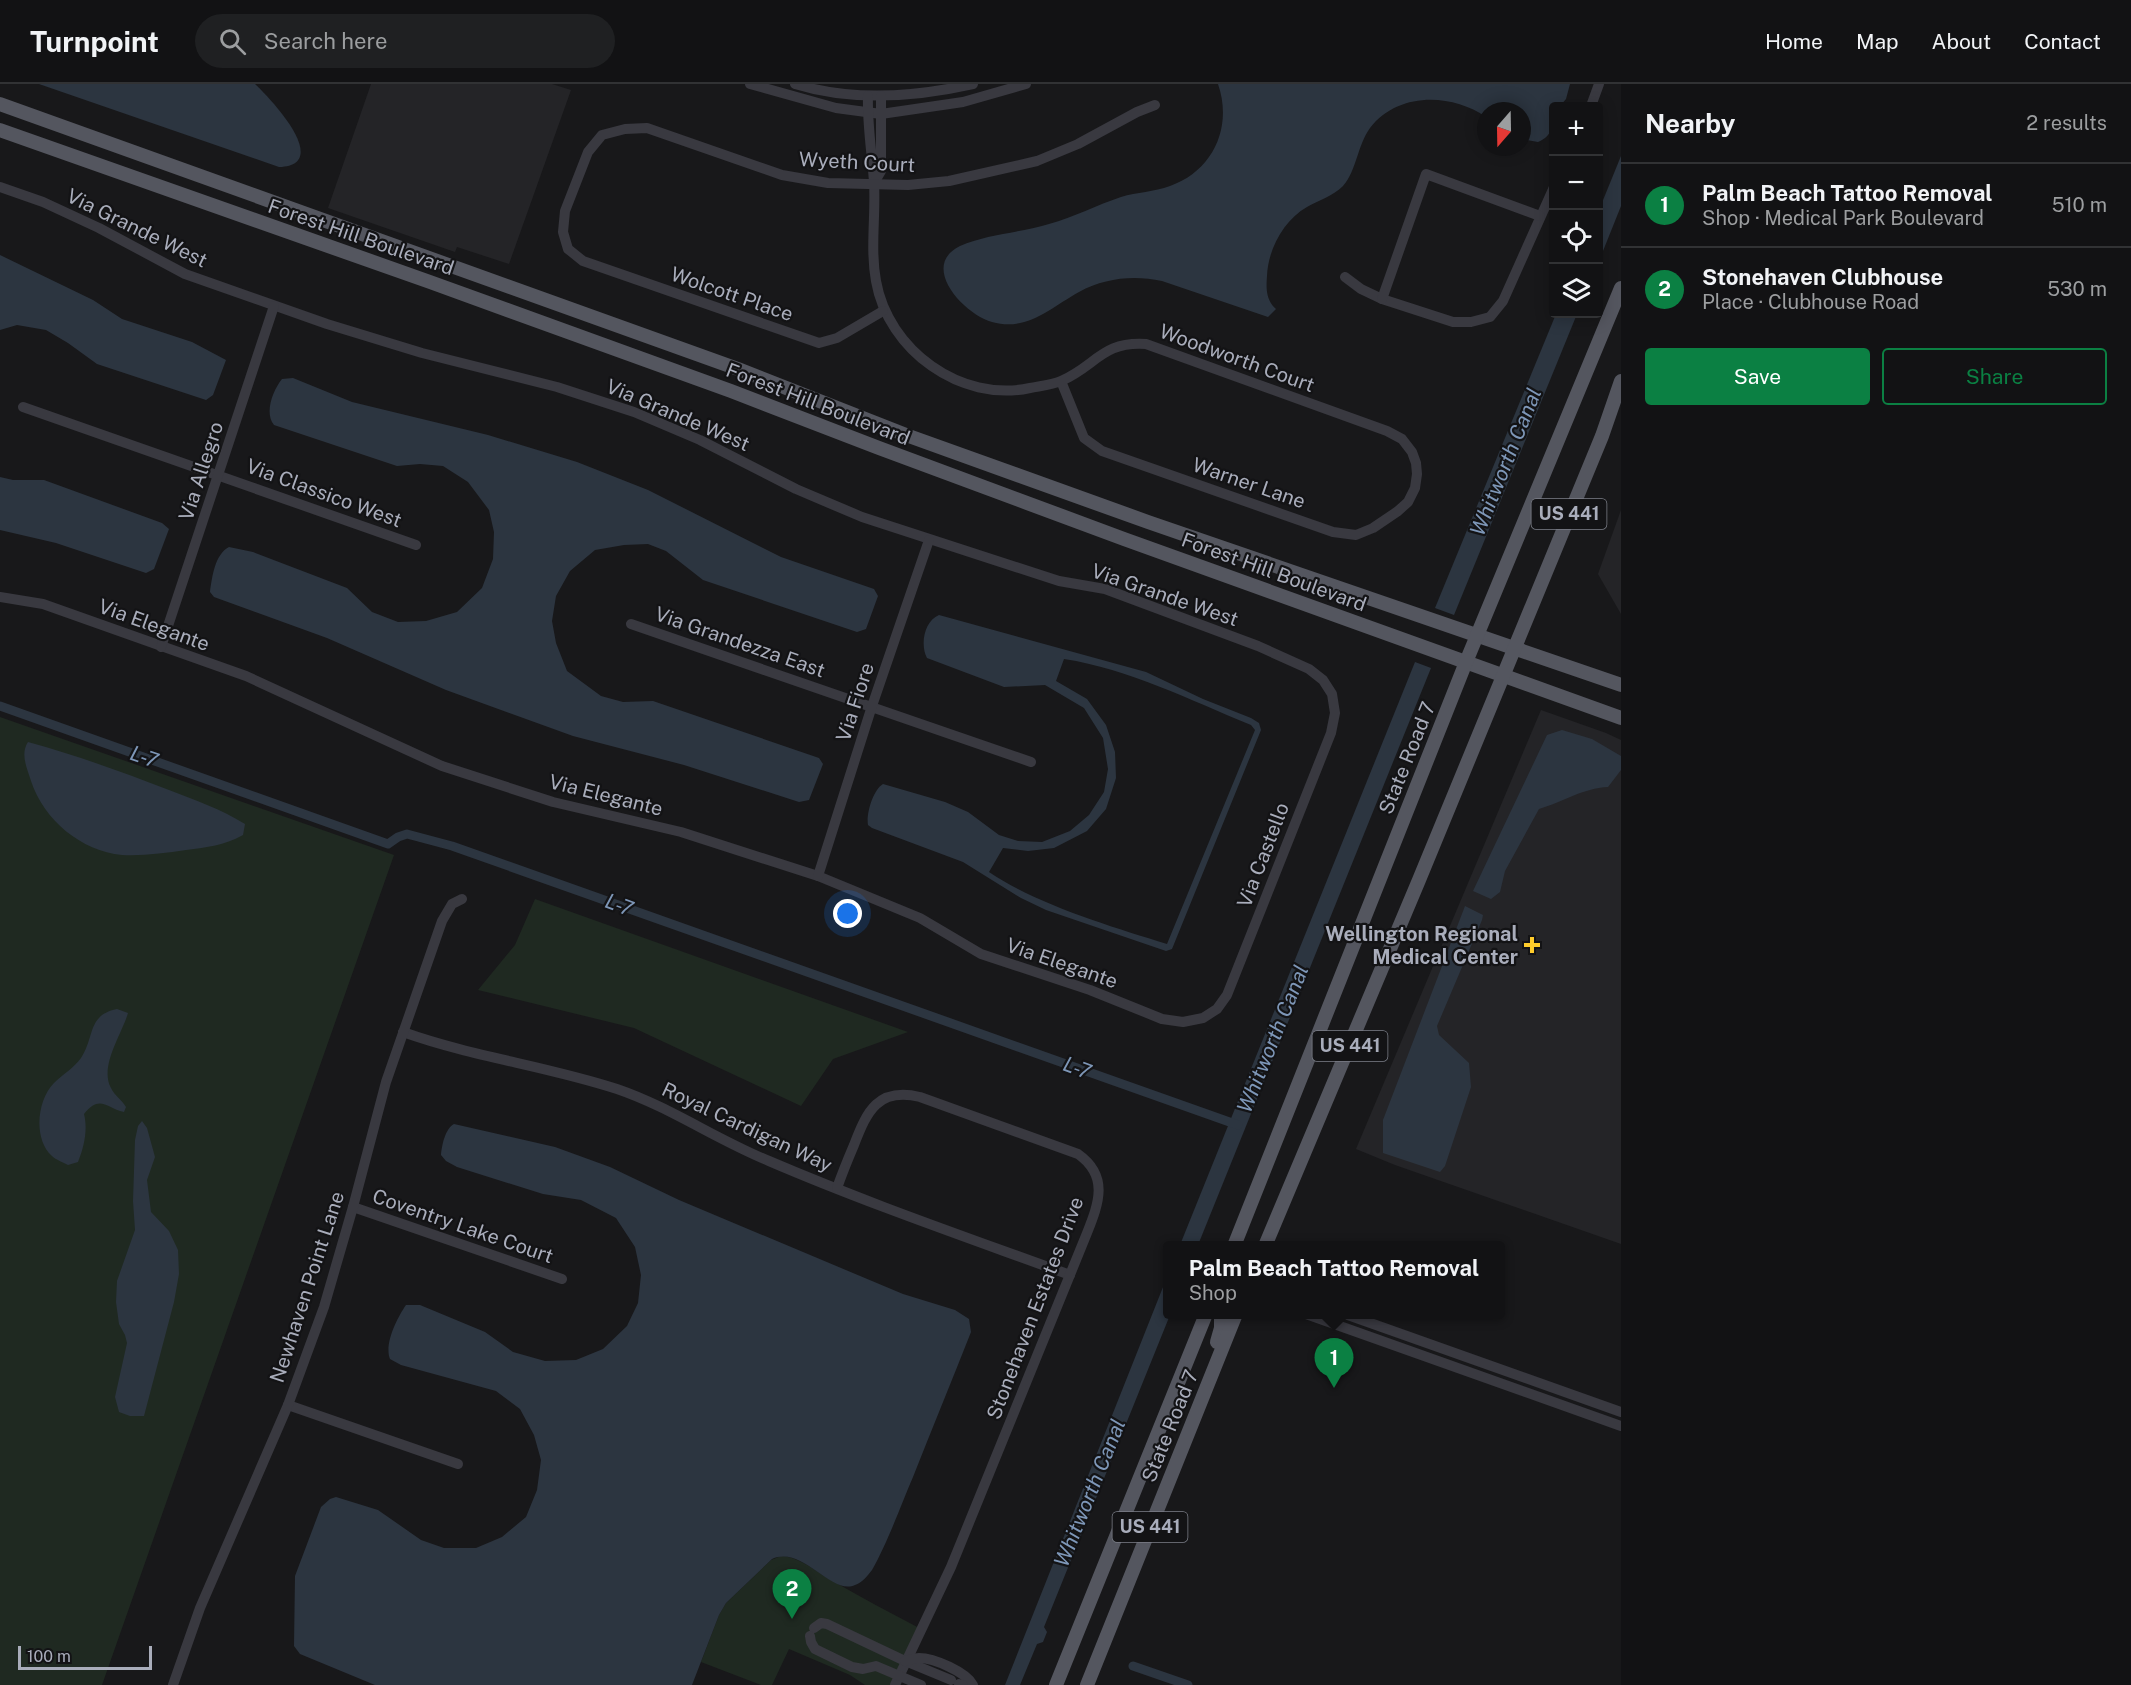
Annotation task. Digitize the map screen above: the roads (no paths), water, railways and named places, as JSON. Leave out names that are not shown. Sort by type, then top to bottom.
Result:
[{"type":"main road","name":"Forest Hill Boulevard","points":[[0,104],[738,369],[906,435],[1621,685]]},
{"type":"main road","name":"Forest Hill Boulevard","points":[[0,130],[486,302],[731,391],[1113,535],[1621,718]]},
{"type":"main road","name":"State Road 7","points":[[1235,1241],[1466,662],[1621,288]]},
{"type":"main road","name":"US 441","points":[[1267,1241],[1602,436],[1621,381]]},
{"type":"main road","points":[[1240,1241],[1248,1210]]},
{"type":"main road","name":"State Road 7","points":[[1056,1685],[1204,1319]]},
{"type":"main road","points":[[1200,1405],[1221,1328],[1221,1319]]},
{"type":"main road","name":"State Road 7","points":[[1087,1685],[1234,1319]]},
{"type":"main road","points":[[1066,1685],[1079,1629]]},
{"type":"street","points":[[750,84],[836,108],[881,114],[963,102],[1026,84]]},
{"type":"street","points":[[795,84],[837,93],[868,96],[911,94],[973,84]]},
{"type":"street","points":[[1592,102],[1599,84]]},
{"type":"street","name":"Woodworth Court","points":[[868,96],[874,184],[873,253],[876,282],[883,311],[897,335],[920,358],[944,374],[970,385],[998,390],[1027,389],[1061,381],[1113,348],[1129,343],[1146,344],[1387,431],[1402,439],[1413,452]]},
{"type":"street","name":"Woodworth Court","points":[[874,184],[881,171],[881,96]]},
{"type":"street","name":"Wyeth Court","points":[[568,249],[563,232],[565,211],[588,152],[602,135],[624,129],[647,128],[782,175],[828,183],[908,185],[949,181],[1037,161],[1078,144],[1137,112],[1155,105]]},
{"type":"street","points":[[1382,299],[1426,174],[1540,216]]},
{"type":"street","name":"Via Grande West","points":[[0,187],[43,202],[99,228],[185,274],[274,306],[422,353],[557,387],[634,412],[700,440],[796,489],[861,517],[1059,581],[1105,589],[1258,646],[1309,669],[1323,680],[1332,694]]},
{"type":"street","points":[[1345,277],[1360,289],[1382,299],[1453,322],[1471,322],[1490,317],[1503,301],[1549,197]]},
{"type":"street","name":"Wolcott Place","points":[[568,249],[583,261],[819,343],[837,338],[883,311]]},
{"type":"street","name":"Via Allegro","points":[[160,647],[274,306]]},
{"type":"street","name":"Warner Lane","points":[[1061,381],[1084,438],[1101,451],[1334,532],[1356,535],[1373,528],[1408,502],[1415,488],[1417,474],[1413,452]]},
{"type":"street","name":"Via Classico West","points":[[23,406],[416,545]]},
{"type":"street","name":"Via Fiore","points":[[818,876],[872,706],[929,540]]},
{"type":"street","name":"Via Elegante","points":[[0,597],[43,604],[246,676],[442,766],[553,802],[681,831],[818,876],[920,918],[981,954],[1090,990],[1162,1019],[1183,1022],[1203,1018]]},
{"type":"street","name":"Via Grandezza East","points":[[631,624],[1031,762]]},
{"type":"street","name":"Via Castello","points":[[1203,1018],[1217,1009],[1227,995],[1331,733],[1335,713],[1332,694]]},
{"type":"street","name":"Newhaven Point Lane","points":[[173,1685],[200,1608],[288,1405],[324,1307],[386,1082],[403,1032],[446,911],[452,904],[462,899]]},
{"type":"street","name":"Royal Cardigan Way","points":[[403,1032],[438,1044],[616,1089],[649,1101],[767,1161],[897,1212],[1070,1275]]},
{"type":"street","name":"Stonehaven Estates Drive","points":[[837,1188],[866,1114],[881,1101],[900,1095],[920,1097],[1078,1154],[1096,1173],[1099,1190],[1096,1211],[951,1567],[897,1680]]},
{"type":"street","name":"Coventry Lake Court","points":[[353,1207],[562,1279]]},
{"type":"street","points":[[1321,1319],[1621,1426]]},
{"type":"street","points":[[1359,1319],[1621,1412]]},
{"type":"street","points":[[288,1405],[458,1464]]},
{"type":"street","points":[[921,1685],[897,1680],[876,1666],[863,1669],[852,1667],[815,1649],[811,1642],[812,1632],[821,1623],[828,1624],[905,1661],[958,1683]]},
{"type":"street","points":[[876,1666],[883,1651]]},
{"type":"street","points":[[938,1675],[961,1672],[973,1685]]},
{"type":"water","points":[[39,84],[255,84],[284,116],[293,130],[299,144],[300,155],[294,163],[279,167]]},
{"type":"water","points":[[1218,84],[1570,84],[1563,102],[1549,102],[1549,133],[1538,142],[1531,141],[1531,102],[1477,102],[1477,112],[1441,100],[1425,100],[1410,102],[1382,116],[1370,128],[1362,142],[1348,180],[1343,186],[1335,193],[1307,207],[1284,227],[1274,246],[1268,266],[1268,298],[1276,309],[1268,317],[1162,281],[1130,278],[1089,287],[1038,317],[1016,324],[1005,324],[992,322],[969,310],[950,288],[945,277],[944,265],[948,255],[960,246],[1049,224],[1121,197],[1164,188],[1185,179],[1198,170],[1216,146],[1223,116]]},
{"type":"water","points":[[1621,156],[1621,206],[1603,251],[1603,210],[1603,200]]},
{"type":"water","points":[[0,255],[93,300],[122,319],[192,342],[226,360],[213,395],[206,400],[97,364],[46,330],[17,325],[0,330]]},
{"type":"water","name":"Whitworth Canal","points":[[1554,318],[1575,318],[1454,615],[1435,608]]},
{"type":"water","points":[[293,378],[352,402],[488,435],[577,462],[648,490],[781,557],[874,589],[878,596],[866,629],[857,632],[703,580],[666,551],[648,544],[595,550],[570,571],[556,596],[552,621],[556,643],[567,671],[601,696],[623,702],[653,701],[819,758],[823,764],[809,800],[799,802],[684,765],[573,736],[446,690],[327,638],[214,597],[210,592],[215,566],[220,555],[229,547],[253,552],[347,588],[372,612],[398,622],[426,621],[457,612],[482,588],[493,559],[494,532],[489,510],[468,482],[443,466],[420,464],[397,466],[274,425],[270,414],[273,395],[282,379]]},
{"type":"water","points":[[0,477],[13,480],[44,480],[162,523],[169,529],[154,569],[146,573],[56,543],[0,530]]},
{"type":"water","points":[[939,615],[1146,672],[1259,723],[1261,730],[1172,949],[1166,951],[1046,910],[1021,898],[963,862],[868,825],[871,803],[876,791],[883,784],[945,802],[968,812],[999,835],[1018,841],[1042,842],[1070,831],[1089,815],[1104,792],[1108,769],[1103,738],[1084,708],[1045,685],[1004,687],[927,658],[924,647],[925,634],[934,618]],"holes":[[[1064,659],[1159,686],[1251,725],[1255,730],[1167,944],[1052,905],[1029,895],[989,872],[1003,848],[1028,851],[1054,848],[1087,831],[1106,809],[1116,778],[1115,752],[1106,725],[1087,699],[1056,681]]]},
{"type":"water","name":"Whitworth Canal","points":[[1415,662],[1431,668],[1200,1241],[1182,1241]]},
{"type":"water","points":[[1562,730],[1592,739],[1621,756],[1621,770],[1608,787],[1582,793],[1539,809],[1505,871],[1500,892],[1491,899],[1473,891],[1547,735]]},
{"type":"water","points":[[28,742],[99,764],[208,805],[245,824],[243,835],[215,846],[154,854],[122,855],[92,847],[66,831],[45,808],[37,795],[24,756]]},
{"type":"water","points":[[1465,906],[1483,915],[1482,920],[1437,1026],[1439,1035],[1469,1063],[1471,1087],[1445,1166],[1440,1172],[1383,1153],[1383,1120]]},
{"type":"water","points":[[117,1009],[128,1013],[113,1050],[108,1079],[112,1091],[126,1107],[124,1112],[99,1104],[94,1105],[84,1114],[86,1126],[82,1150],[78,1162],[68,1165],[52,1156],[42,1140],[40,1120],[44,1099],[54,1083],[81,1058],[96,1022],[107,1012]]},
{"type":"water","points":[[142,1121],[147,1128],[155,1157],[147,1180],[151,1212],[169,1231],[178,1250],[179,1274],[174,1302],[144,1416],[130,1416],[119,1412],[115,1397],[127,1343],[119,1324],[116,1302],[117,1281],[135,1230],[133,1201],[135,1140],[138,1126]]},
{"type":"water","points":[[454,1124],[555,1147],[610,1167],[679,1200],[903,1294],[955,1310],[969,1319],[971,1332],[913,1477],[878,1560],[862,1581],[855,1585],[836,1584],[795,1559],[783,1557],[772,1559],[726,1603],[719,1615],[692,1685],[375,1685],[300,1654],[294,1646],[295,1576],[321,1507],[330,1499],[336,1497],[378,1510],[421,1540],[444,1548],[476,1548],[502,1537],[526,1517],[537,1490],[541,1460],[534,1435],[520,1409],[496,1391],[401,1365],[390,1359],[390,1339],[395,1324],[406,1305],[420,1305],[485,1332],[513,1352],[545,1361],[576,1360],[603,1349],[627,1326],[638,1303],[641,1275],[635,1247],[616,1218],[581,1200],[543,1194],[457,1167],[446,1161],[441,1155],[442,1147],[446,1133]]},
{"type":"water","name":"Whitworth Canal","points":[[1163,1287],[1163,1319],[1168,1319],[1044,1627],[1047,1632],[1043,1642],[1037,1644],[1020,1685],[1005,1685]]},
{"type":"waterway","name":"L-7","points":[[0,706],[388,844],[407,834],[452,846],[1238,1125]]},
{"type":"waterway","points":[[1133,1666],[1188,1685]]},
{"type":"place","name":"Wellington Regional Medical Center","points":[[1532,945]]},
{"type":"place","name":"Palm Beach Tattoo Removal","points":[[1334,1388]]},
{"type":"place","name":"Stonehaven Clubhouse","points":[[792,1619]]}]
